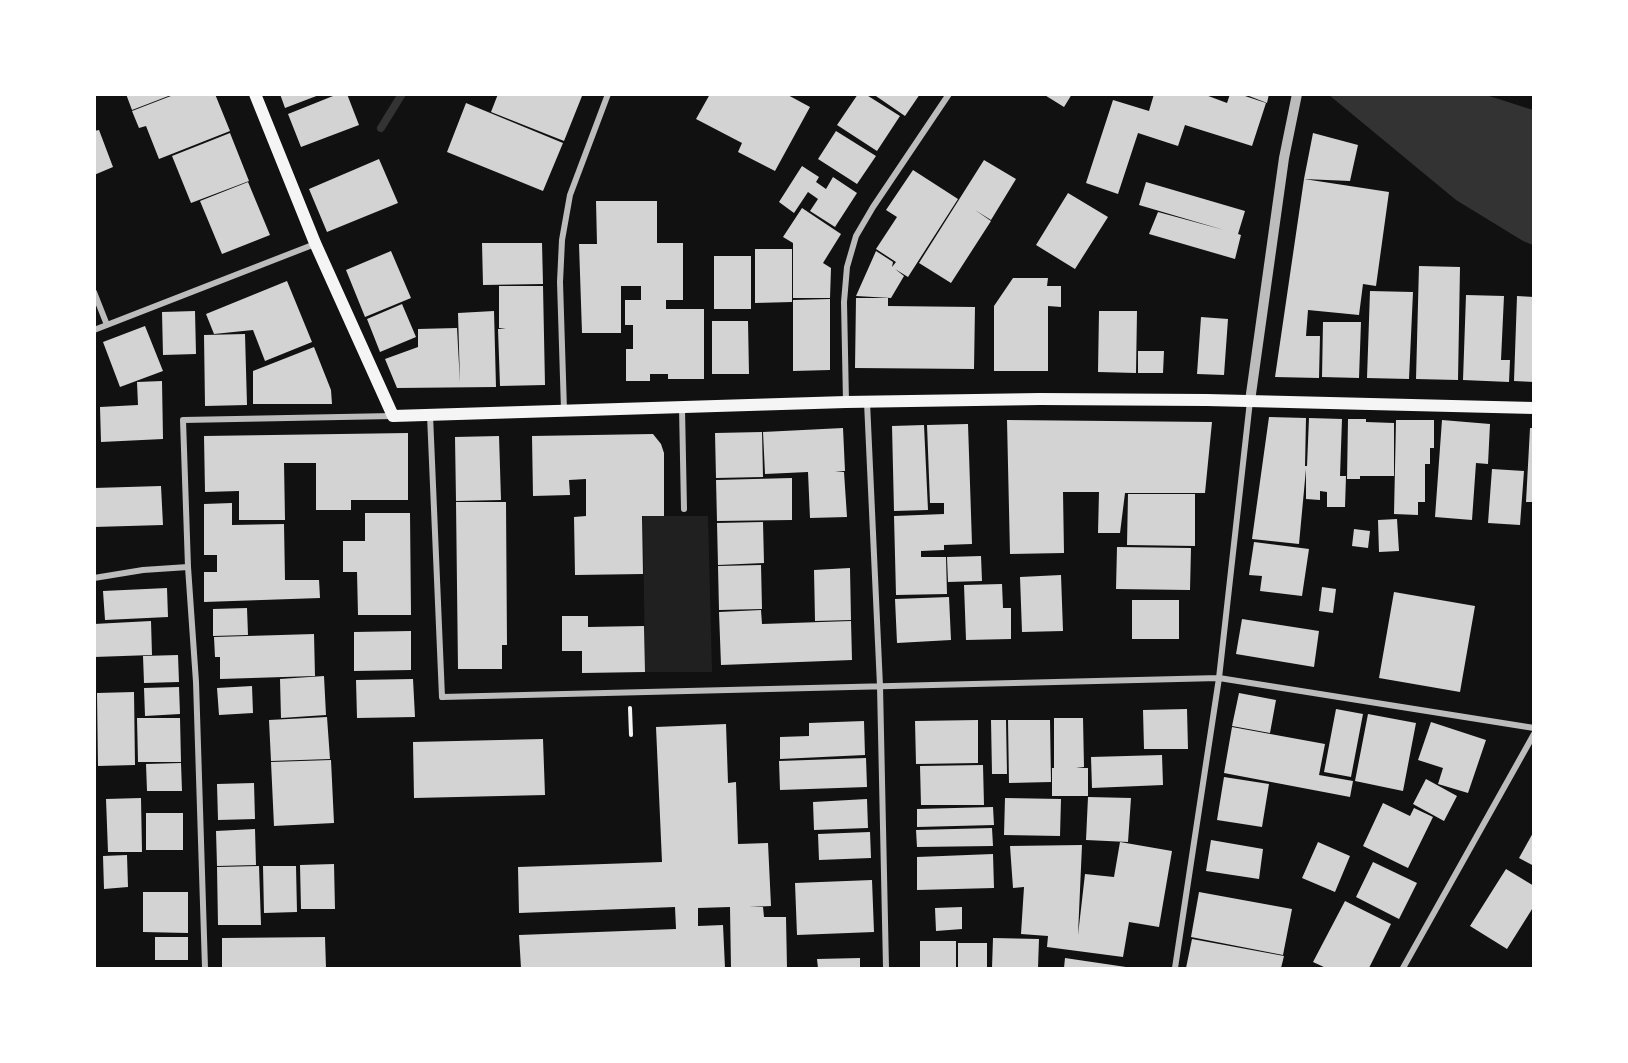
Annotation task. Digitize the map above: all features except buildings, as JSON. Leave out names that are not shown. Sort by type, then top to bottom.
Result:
[{"type":"main road","points":[[255,94],[315,243],[393,416],[846,402],[1040,399],[1250,401],[1533,408]]},
{"type":"street","points":[[564,412],[560,282],[562,240],[570,195],[608,94]]},
{"type":"street","points":[[846,402],[844,302],[847,267],[856,236],[949,94]]},
{"type":"street","points":[[1175,969],[1219,678],[1250,401],[1284,158],[1297,95]]},
{"type":"street","points":[[94,330],[315,243]]},
{"type":"street","points":[[94,292],[107,325]]},
{"type":"street","points":[[867,402],[880,686],[886,969]]},
{"type":"street","points":[[682,407],[684,509]]},
{"type":"street","points":[[430,415],[442,697],[1219,678],[1533,728]]},
{"type":"street","points":[[205,969],[196,682],[188,567],[183,420],[393,416]]},
{"type":"street","points":[[94,578],[143,570],[188,567]]},
{"type":"street","points":[[1403,969],[1533,734]]},
{"type":"shaded area","points":[[1329,95],[1486,95],[1533,110],[1533,245],[1456,200]]},
{"type":"shaded area","points":[[643,516],[708,516],[712,672],[645,672]]},
{"type":"waterway","points":[[381,128],[402,94]]}]
